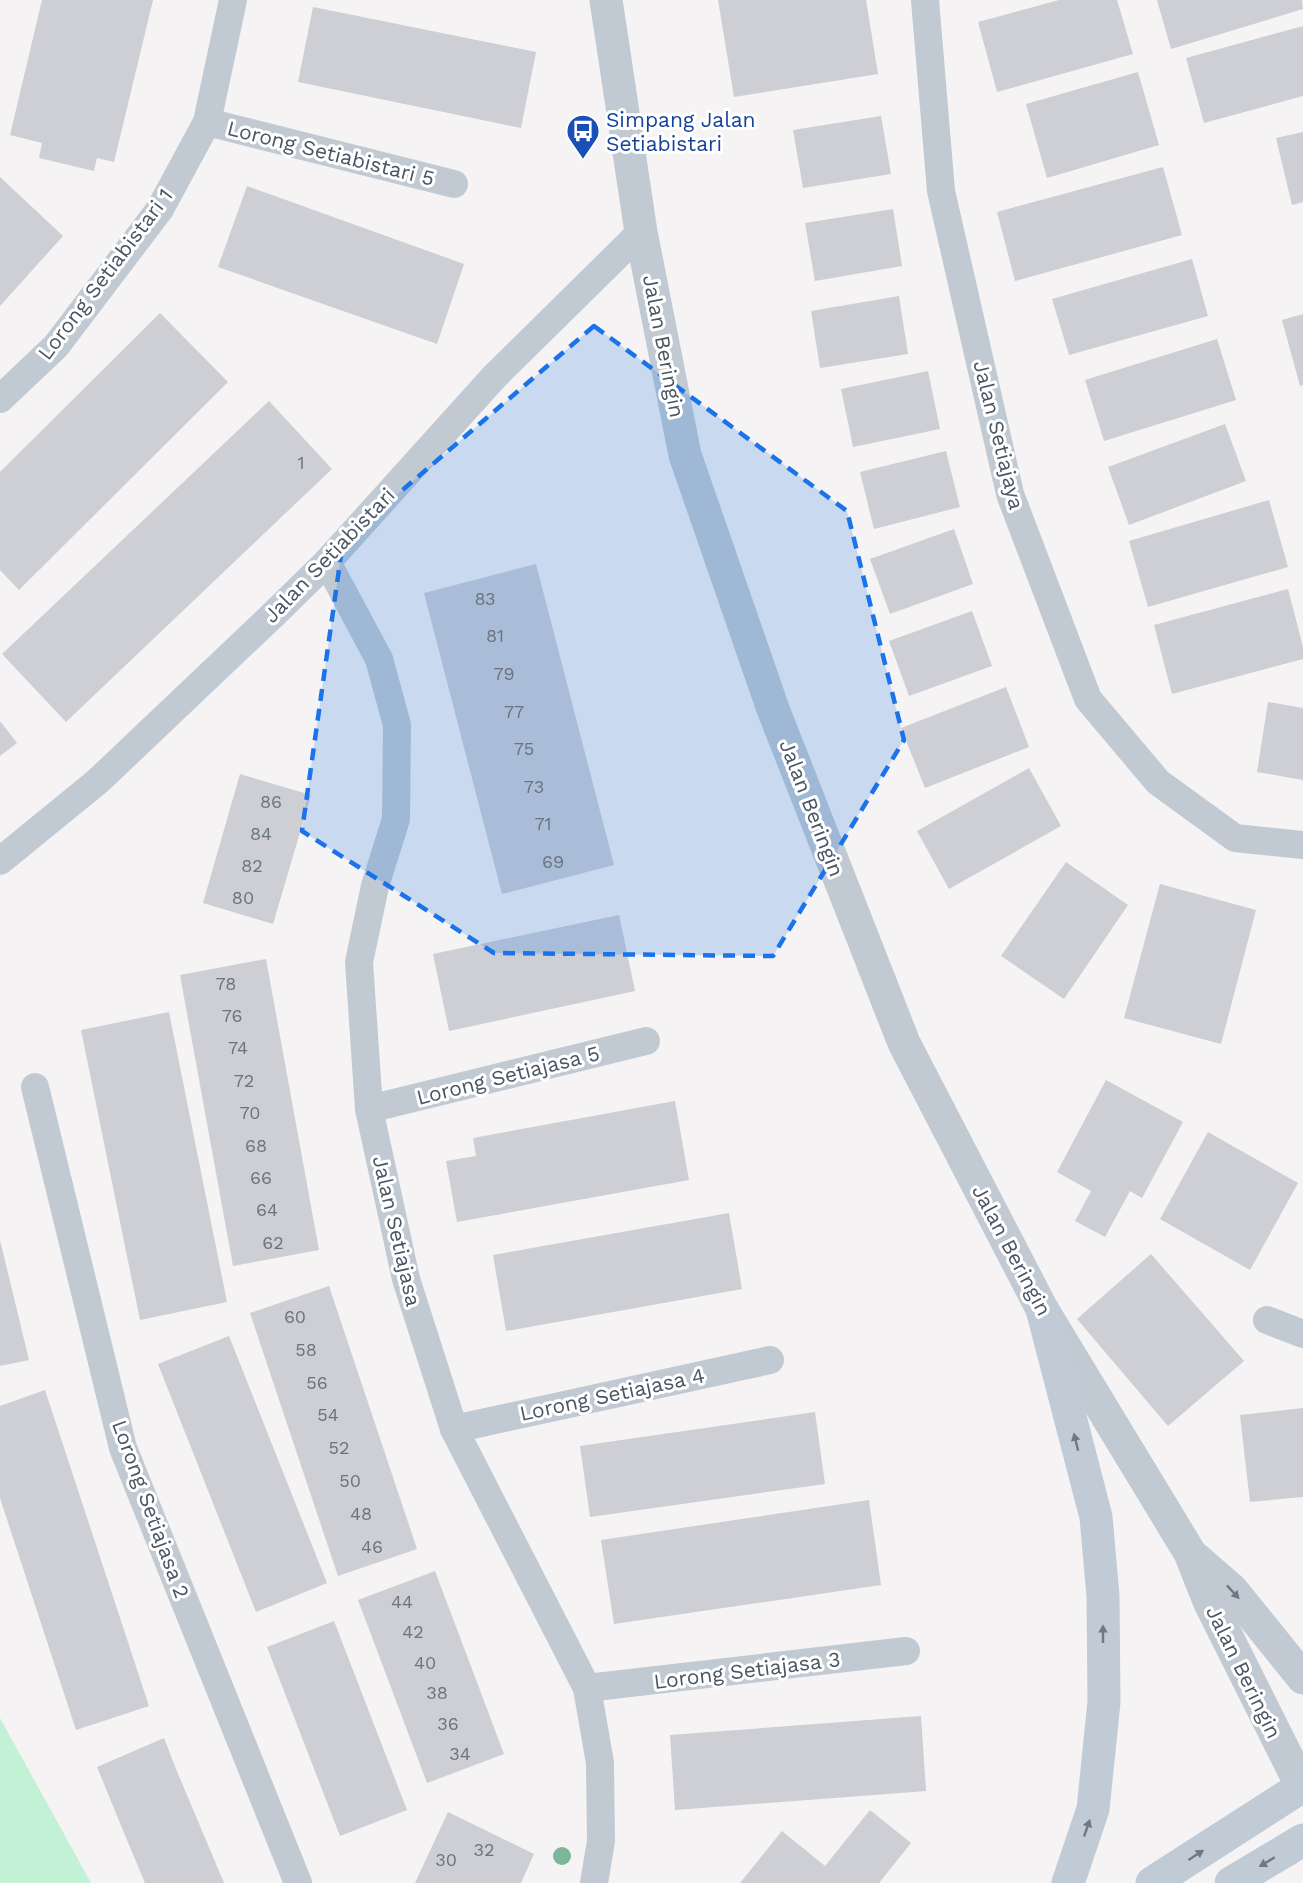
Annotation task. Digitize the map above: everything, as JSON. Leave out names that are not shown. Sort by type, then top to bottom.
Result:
[{"type":"main road","points":[[1042,1309],[1096,1517],[1103,1596],[1104,1702],[1093,1809],[1068,1883]]},
{"type":"main road","points":[[1152,1883],[1303,1787]]},
{"type":"main road","points":[[1231,1883],[1303,1840]]},
{"type":"street","name":"Lorong Setiabistari 1","points":[[0,399],[56,346],[160,209],[207,122],[233,0]]},
{"type":"street","name":"Jalan Beringin","points":[[606,0],[641,232],[686,455],[773,710],[904,1043],[1042,1309],[1190,1553],[1209,1601],[1303,1787]]},
{"type":"street","name":"Jalan Setiajaya","points":[[925,0],[941,191],[1010,494],[1088,699],[1158,782],[1235,838],[1303,845]]},
{"type":"street","name":"Lorong Setiabistari 5","points":[[207,122],[454,184]]},
{"type":"street","name":"Jalan Setiabistari","points":[[0,861],[98,782],[327,562],[494,377],[641,232]]},
{"type":"street","name":"Jalan Setiajasa","points":[[327,562],[380,659],[397,725],[396,819],[375,886],[359,962],[369,1109],[406,1279],[453,1429],[587,1688],[600,1763],[601,1841],[594,1883]]},
{"type":"street","name":"Lorong Setiajasa 5","points":[[369,1109],[646,1041]]},
{"type":"street","name":"Lorong Setiajasa 2","points":[[35,1087],[123,1448],[298,1883]]},
{"type":"street","points":[[1267,1320],[1303,1334]]},
{"type":"street","name":"Lorong Setiajasa 4","points":[[453,1429],[770,1360]]},
{"type":"street","name":"Jalan Beringin","points":[[1190,1553],[1232,1590],[1303,1678]]},
{"type":"street","name":"Lorong Setiajasa 3","points":[[587,1688],[906,1651]]},
{"type":"highlighted area","points":[[594,326],[847,511],[904,740],[773,956],[494,953],[302,831],[343,541]]},
{"type":"green space","points":[[0,1718],[91,1883],[0,1883]]},
{"type":"building","points":[[42,0],[153,0],[114,162],[97,158],[94,171],[39,158],[42,143],[10,135]]},
{"type":"building","points":[[718,0],[866,0],[878,74],[734,97]]},
{"type":"building","points":[[1059,0],[1117,0],[1133,54],[997,92],[978,22]]},
{"type":"building","points":[[1157,0],[1302,0],[1303,9],[1171,49]]},
{"type":"building","points":[[313,7],[536,52],[521,128],[298,82]]},
{"type":"building","points":[[1303,26],[1303,96],[1204,123],[1186,58]]},
{"type":"building","points":[[1138,72],[1159,145],[1047,178],[1026,104]]},
{"type":"building","points":[[881,116],[891,174],[803,188],[793,130]]},
{"type":"building","points":[[1303,132],[1303,202],[1292,205],[1276,138]]},
{"type":"building","points":[[1163,167],[1182,235],[1015,281],[997,212]]},
{"type":"building","points":[[0,177],[63,236],[0,306]]},
{"type":"building","points":[[247,186],[464,264],[437,344],[218,267]]},
{"type":"building","points":[[893,209],[902,266],[815,281],[805,223]]},
{"type":"building","points":[[1192,259],[1208,316],[1069,355],[1052,299]]},
{"type":"building","points":[[899,296],[908,354],[820,368],[811,311]]},
{"type":"building","points":[[160,313],[228,382],[19,590],[0,570],[0,472]]},
{"type":"building","points":[[1303,314],[1303,385],[1300,386],[1282,320]]},
{"type":"building","points":[[1217,339],[1236,400],[1104,441],[1085,380]]},
{"type":"building","points":[[928,371],[940,429],[853,447],[841,389]]},
{"type":"building","points":[[269,401],[332,469],[66,722],[2,654]]},
{"type":"building","points":[[1225,424],[1246,481],[1129,525],[1108,467]]},
{"type":"building","points":[[946,451],[960,507],[874,529],[860,472]]},
{"type":"building","points":[[1269,500],[1288,567],[1148,607],[1129,541]]},
{"type":"building","points":[[954,529],[973,584],[890,614],[870,559]]},
{"type":"building","points":[[536,564],[614,865],[502,894],[424,593]]},
{"type":"building","points":[[1288,589],[1303,647],[1303,659],[1172,694],[1154,625]]},
{"type":"building","points":[[972,611],[992,666],[909,696],[889,641]]},
{"type":"building","points":[[1006,687],[1029,747],[925,788],[901,728]]},
{"type":"building","points":[[1268,702],[1303,708],[1303,780],[1257,772]]},
{"type":"building","points":[[0,721],[17,743],[0,756]]},
{"type":"building","points":[[1029,768],[1061,826],[949,889],[917,831]]},
{"type":"building","points":[[240,774],[311,795],[273,924],[203,903]]},
{"type":"building","points":[[1066,862],[1128,905],[1064,999],[1001,956]]},
{"type":"building","points":[[1160,884],[1256,910],[1221,1044],[1124,1018]]},
{"type":"building","points":[[619,915],[635,991],[449,1031],[433,954]]},
{"type":"building","points":[[266,959],[319,1250],[233,1266],[180,975]]},
{"type":"building","points":[[169,1012],[227,1302],[140,1320],[81,1030]]},
{"type":"building","points":[[1106,1080],[1183,1122],[1142,1198],[1130,1191],[1105,1237],[1075,1221],[1091,1191],[1057,1172]]},
{"type":"building","points":[[675,1101],[689,1180],[457,1222],[446,1161],[476,1156],[473,1138]]},
{"type":"building","points":[[1208,1132],[1298,1183],[1250,1270],[1160,1219]]},
{"type":"building","points":[[729,1213],[742,1289],[506,1331],[493,1255]]},
{"type":"building","points":[[0,1240],[29,1360],[0,1366]]},
{"type":"building","points":[[1151,1254],[1244,1361],[1168,1426],[1077,1319]]},
{"type":"building","points":[[329,1286],[417,1549],[338,1576],[250,1313]]},
{"type":"building","points":[[229,1336],[327,1583],[256,1612],[158,1364]]},
{"type":"building","points":[[45,1390],[149,1706],[76,1730],[0,1498],[0,1406]]},
{"type":"building","points":[[1303,1408],[1303,1497],[1250,1502],[1240,1415]]},
{"type":"building","points":[[815,1412],[825,1484],[590,1517],[580,1446]]},
{"type":"building","points":[[869,1500],[881,1585],[614,1624],[601,1540]]},
{"type":"building","points":[[435,1571],[504,1754],[427,1783],[358,1600]]},
{"type":"building","points":[[334,1621],[407,1810],[340,1836],[267,1647]]},
{"type":"building","points":[[921,1716],[926,1791],[675,1810],[670,1735]]},
{"type":"building","points":[[164,1738],[224,1883],[145,1883],[122,1828],[97,1767]]},
{"type":"building","points":[[870,1810],[911,1843],[879,1883],[740,1883],[782,1831],[825,1866]]},
{"type":"building","points":[[448,1812],[534,1854],[521,1883],[415,1883]]},
{"type":"place","name":"Simpang Jalan Setiabistari","points":[[583,160]]}]
